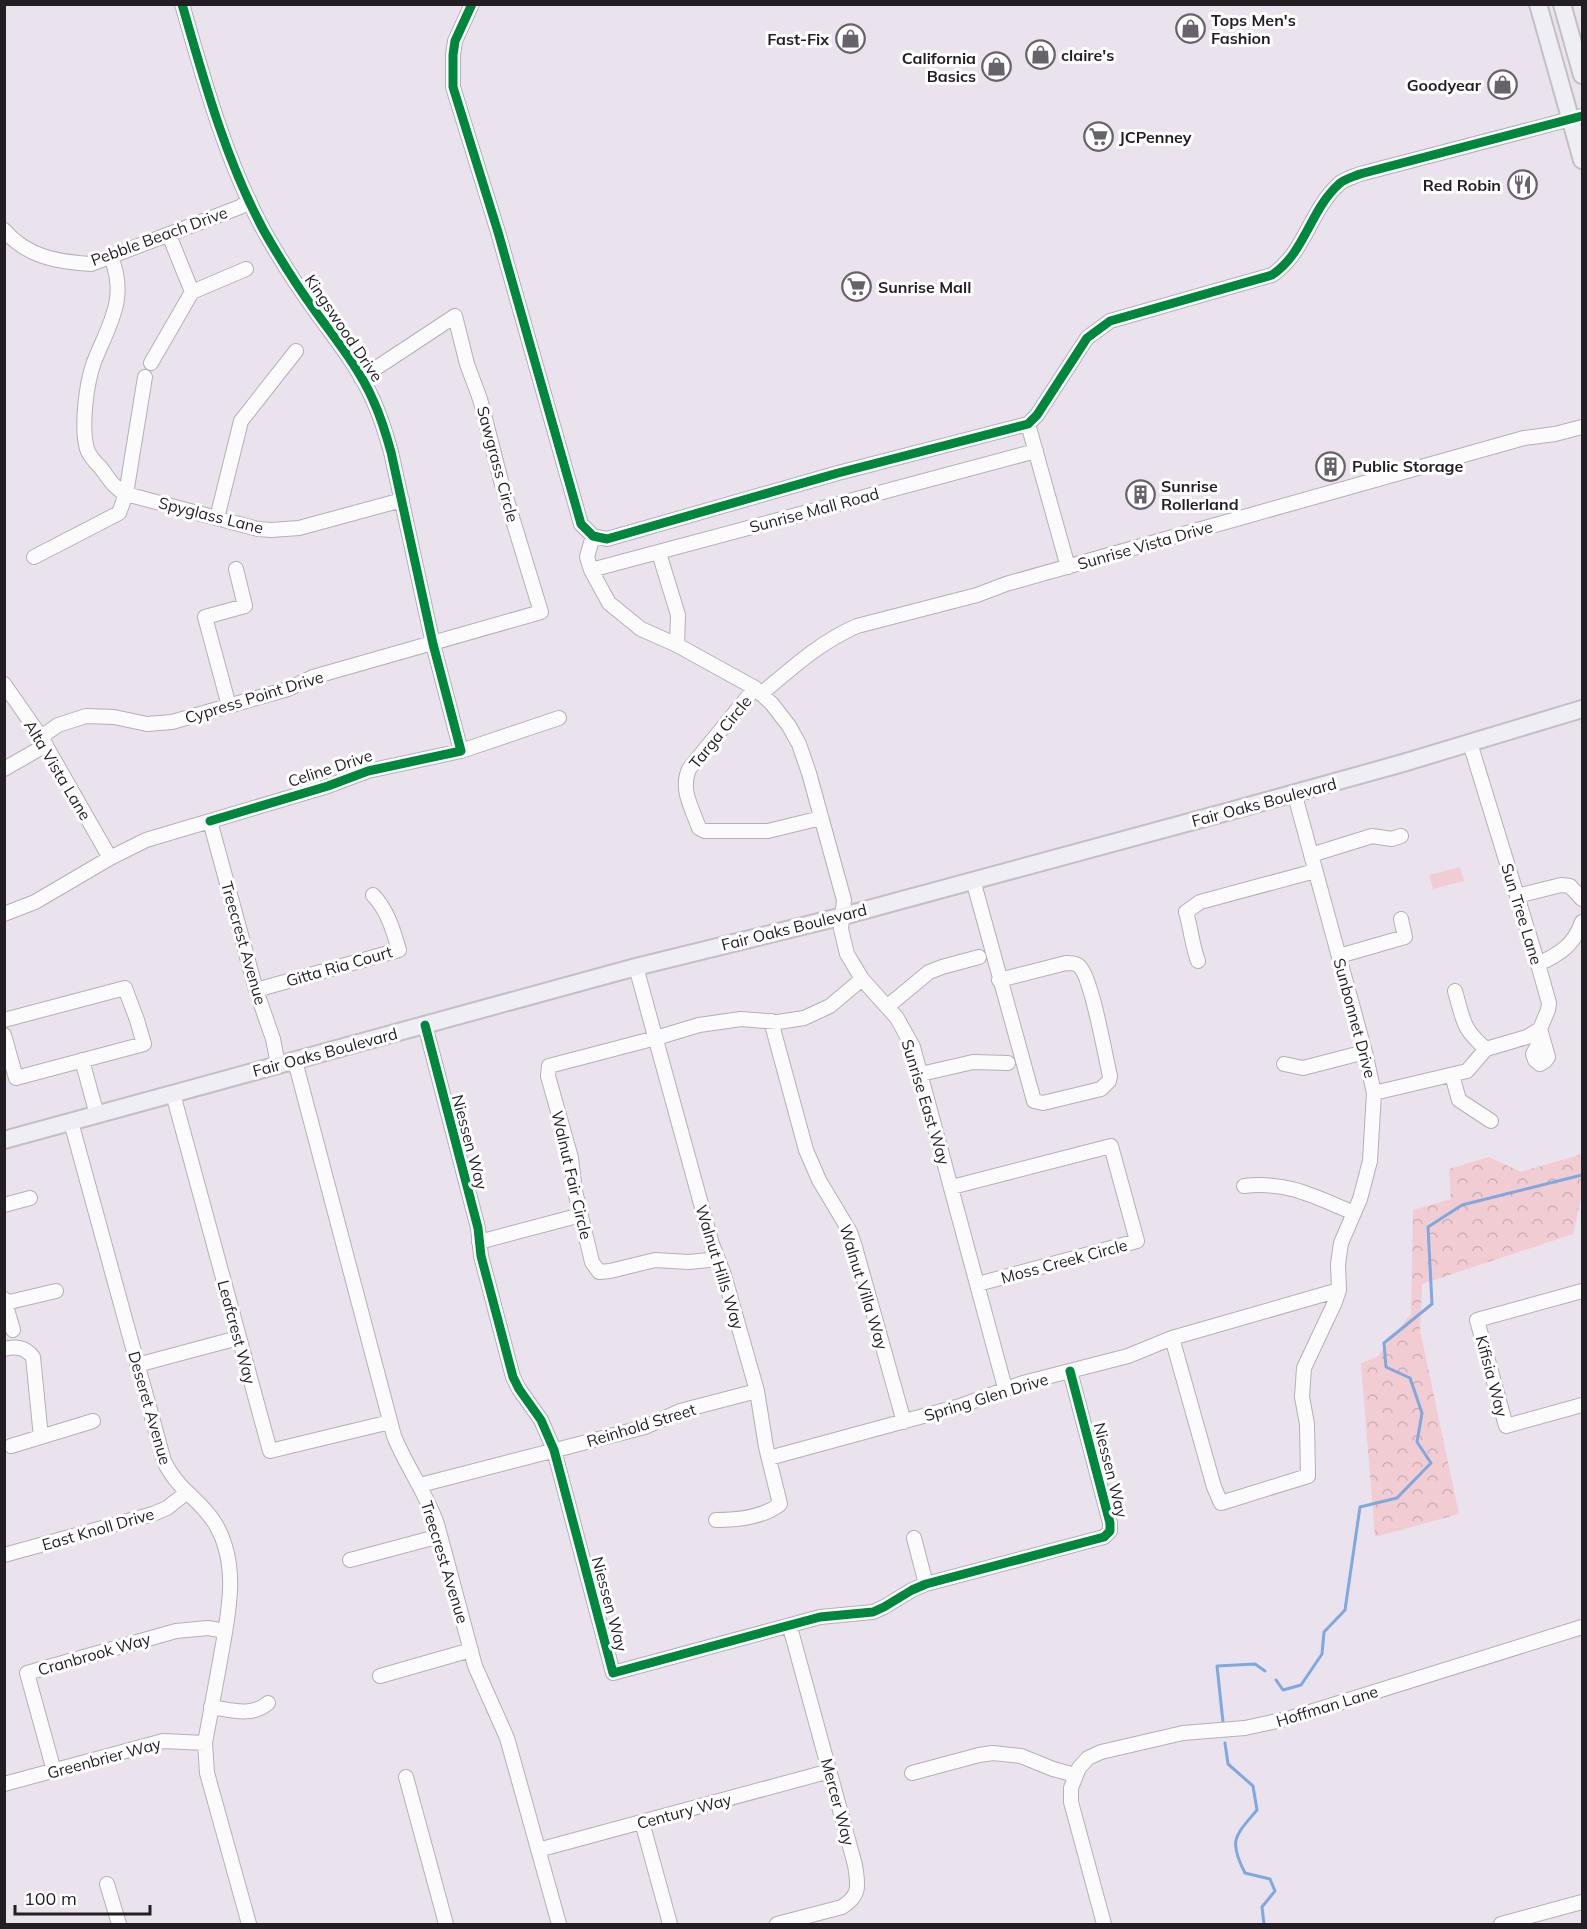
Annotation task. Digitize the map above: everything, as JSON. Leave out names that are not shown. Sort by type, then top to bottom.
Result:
[{"type":"main road","points":[[1538,4],[1577,117],[1582,160]]},
{"type":"main road","points":[[1563,4],[1582,75]]},
{"type":"main road","name":"Fair Oaks Boulevard","points":[[4,1140],[636,967],[843,916],[1370,773],[1582,709]]},
{"type":"street","name":"Kingswood Drive","points":[[182,4],[228,152],[249,200],[265,232],[300,290],[345,352],[373,399],[383,426],[402,500],[433,644],[461,751]]},
{"type":"street","points":[[472,4],[455,41],[453,87],[498,232],[581,524],[593,536],[607,539],[838,473],[1028,424],[1037,415],[1087,338],[1098,328],[1110,321],[1272,276],[1292,258],[1330,194],[1341,182],[1360,174],[1577,117]]},
{"type":"street","name":"Pebble Beach Drive","points":[[4,230],[22,246],[41,257],[91,264],[240,207],[249,200]]},
{"type":"street","points":[[169,235],[192,291]]},
{"type":"street","name":"Spyglass Lane","points":[[111,257],[117,280],[116,307],[106,337],[93,363],[84,411],[87,451],[115,488],[126,494],[258,529],[288,530],[402,500]]},
{"type":"street","points":[[151,363],[192,291],[246,269]]},
{"type":"street","name":"Sawgrass Circle","points":[[361,378],[455,316],[467,364],[480,399],[501,481],[541,612],[433,644]]},
{"type":"street","points":[[216,518],[241,421],[296,351]]},
{"type":"street","points":[[34,557],[119,513],[126,494],[145,377]]},
{"type":"street","points":[[1028,424],[1068,567]]},
{"type":"street","name":"Sunrise Vista Drive","points":[[758,691],[817,648],[858,626],[977,595],[1006,584],[1524,438],[1555,434],[1582,427]]},
{"type":"street","name":"Sunrise Mall Road","points":[[591,570],[1036,451]]},
{"type":"street","name":"Sunrise East Way","points":[[593,536],[587,552],[591,570],[609,603],[641,629],[677,645],[758,691],[781,714],[799,744],[844,900],[841,929],[843,942],[853,966],[862,979],[888,1006],[906,1032],[921,1074],[1005,1388]]},
{"type":"street","points":[[658,553],[678,615],[677,645]]},
{"type":"street","points":[[229,706],[206,617],[245,606],[236,569]]},
{"type":"street","name":"Cypress Point Drive","points":[[4,769],[44,741],[58,725],[86,716],[100,715],[159,724],[288,689],[313,677],[433,644]]},
{"type":"street","name":"Alta Vista Lane","points":[[4,684],[44,741],[110,858]]},
{"type":"street","name":"Targa Circle","points":[[758,691],[689,769],[684,787],[699,828],[705,831],[768,831],[821,818]]},
{"type":"street","name":"Celine Drive","points":[[4,914],[35,902],[110,858],[146,840],[328,786],[361,772],[461,751],[559,718]]},
{"type":"street","name":"Sun Tree Lane","points":[[1470,743],[1549,1003],[1541,1034],[1486,1049]]},
{"type":"street","name":"Sunbonnet Drive","points":[[1172,1338],[1214,1486],[1221,1503],[1308,1476],[1307,1424],[1302,1397],[1304,1368],[1339,1290],[1339,1252],[1360,1200],[1370,1161],[1374,1093],[1365,1052],[1294,792]]},
{"type":"street","name":"Treecrest Avenue","points":[[210,821],[256,990],[268,1021],[278,1065]]},
{"type":"street","points":[[1311,855],[1372,836],[1392,839],[1401,836]]},
{"type":"street","points":[[1198,961],[1186,912],[1200,902],[1316,871]]},
{"type":"street","points":[[973,880],[999,980],[1034,1101],[1044,1103],[1101,1089],[1106,1085],[1110,1076],[1088,982],[1079,966],[1066,963],[999,980]]},
{"type":"street","points":[[1517,896],[1561,885],[1570,886],[1582,899]]},
{"type":"street","name":"Gitta Ria Court","points":[[256,990],[399,950],[385,909],[373,894]]},
{"type":"street","points":[[1339,956],[1405,938],[1401,919]]},
{"type":"street","points":[[1538,964],[1568,946],[1577,936],[1582,922]]},
{"type":"street","points":[[888,1006],[929,972],[979,957]]},
{"type":"street","name":"Walnut Hills Way","points":[[636,967],[712,1244],[724,1275],[757,1391],[780,1504],[773,1509],[737,1519],[716,1520]]},
{"type":"street","points":[[656,1038],[720,1021],[790,1021],[819,1013],[862,979]]},
{"type":"street","points":[[4,1020],[125,988],[138,1020],[144,1044],[16,1078],[4,1035]]},
{"type":"street","points":[[1374,1093],[1467,1071],[1486,1049],[1470,1035],[1465,1027],[1455,991]]},
{"type":"street","name":"Walnut Villa Way","points":[[771,1021],[806,1150],[819,1180],[846,1224],[855,1247],[904,1422]]},
{"type":"street","name":"Niessen Way","points":[[425,1025],[478,1228],[479,1242],[513,1377],[541,1420],[554,1450],[613,1673],[790,1627],[820,1617],[873,1612],[926,1584],[1104,1537],[1110,1532],[1110,1523],[1070,1371]]},
{"type":"street","name":"Walnut Fair Circle","points":[[656,1038],[549,1066],[548,1076],[571,1158],[575,1191],[592,1262],[598,1272],[655,1260],[689,1262],[718,1259]]},
{"type":"street","points":[[1284,1064],[1303,1068],[1365,1052]]},
{"type":"street","points":[[82,1060],[97,1115]]},
{"type":"street","name":"Treecrest Avenue","points":[[295,1060],[390,1422],[400,1450],[430,1505],[471,1650],[484,1687],[505,1730],[559,1924]]},
{"type":"street","points":[[921,1074],[973,1062],[1008,1063]]},
{"type":"street","points":[[1452,1075],[1459,1100],[1491,1122]]},
{"type":"street","name":"Leafcrest Way","points":[[173,1094],[270,1451],[390,1422]]},
{"type":"street","name":"Deseret Avenue","points":[[71,1122],[164,1461],[173,1479],[209,1515],[222,1538],[227,1554],[231,1584],[205,1743],[207,1773],[249,1924]]},
{"type":"street","name":"Moss Creek Circle","points":[[952,1187],[1111,1146],[1137,1242],[978,1284]]},
{"type":"street","points":[[1244,1186],[1282,1185],[1354,1213]]},
{"type":"street","points":[[4,1205],[30,1198]]},
{"type":"street","points":[[479,1242],[581,1215]]},
{"type":"street","name":"Spring Glen Drive","points":[[769,1458],[960,1406],[1005,1388],[1128,1356],[1172,1338],[1339,1290]]},
{"type":"street","points":[[13,1329],[5,1301],[56,1291]]},
{"type":"street","name":"Kifisia Way","points":[[1582,1291],[1477,1320],[1506,1426],[1582,1405]]},
{"type":"street","points":[[137,1365],[238,1338]]},
{"type":"street","points":[[4,1349],[18,1347],[33,1357],[42,1437]]},
{"type":"street","name":"Reinhold Street","points":[[420,1485],[645,1427],[680,1411],[757,1391]]},
{"type":"street","points":[[11,1446],[93,1421]]},
{"type":"street","name":"East Knoll Drive","points":[[4,1555],[153,1514],[167,1508],[186,1492]]},
{"type":"street","points":[[350,1560],[440,1536]]},
{"type":"street","points":[[914,1538],[926,1584]]},
{"type":"street","name":"Mercer Way","points":[[777,1924],[842,1907],[856,1895],[858,1884],[855,1865],[790,1627]]},
{"type":"street","name":"Hoffman Lane","points":[[1075,1775],[1088,1758],[1101,1752],[1183,1733],[1245,1728],[1291,1718],[1582,1627]]},
{"type":"street","name":"Cranbrook Way","points":[[54,1771],[27,1672],[176,1631],[208,1628],[225,1630]]},
{"type":"street","points":[[380,1676],[471,1650]]},
{"type":"street","points":[[212,1707],[250,1712],[268,1703]]},
{"type":"street","name":"Greenbrier Way","points":[[4,1784],[163,1741],[205,1743]]},
{"type":"street","points":[[912,1773],[979,1755],[1007,1754],[1034,1760],[1053,1770],[1075,1775],[1071,1788],[1071,1802],[1104,1924]]},
{"type":"street","name":"Century Way","points":[[538,1850],[830,1771]]},
{"type":"street","points":[[406,1777],[446,1924]]},
{"type":"street","points":[[642,1822],[669,1924]]},
{"type":"street","points":[[107,1884],[119,1924]]},
{"type":"street","points":[[1500,1924],[1582,1902]]},
{"type":"green space","points":[[1460,867],[1464,881],[1433,889],[1429,875]]},
{"type":"green space","points":[[1582,1154],[1582,1193],[1573,1234],[1422,1284],[1420,1330],[1459,1514],[1375,1537],[1361,1363],[1377,1357],[1411,1314],[1413,1210],[1451,1199],[1449,1169],[1489,1157],[1521,1172]]},
{"type":"waterway","points":[[1276,1680],[1283,1690],[1301,1685],[1322,1654],[1324,1632],[1345,1610],[1360,1507],[1397,1498],[1431,1463],[1417,1442],[1422,1413],[1410,1378],[1386,1367],[1384,1343],[1432,1304],[1428,1227],[1462,1205],[1582,1175]]},
{"type":"waterway","points":[[1223,1722],[1217,1666],[1255,1664],[1265,1671]]},
{"type":"waterway","points":[[1225,1743],[1228,1764],[1253,1786],[1257,1810],[1243,1826],[1236,1839],[1236,1845],[1245,1873],[1270,1879],[1275,1891],[1262,1907],[1264,1924]]},
{"type":"cycle path","points":[[182,4],[217,120],[250,204],[289,272],[347,354],[381,419],[391,452],[433,644],[461,751],[368,771],[328,786],[210,821]]},
{"type":"cycle path","points":[[472,4],[455,41],[453,87],[498,232],[581,524],[593,536],[607,539],[838,473],[1028,424],[1037,415],[1087,338],[1110,321],[1272,275],[1292,255],[1329,194],[1343,181],[1360,174],[1582,116]]},
{"type":"cycle path","points":[[425,1025],[478,1228],[481,1256],[513,1377],[541,1420],[554,1450],[613,1673],[820,1617],[873,1612],[926,1584],[1104,1537],[1110,1531],[1110,1523],[1070,1371]]},
{"type":"place","name":"Tops Men's Fashion","points":[[1190,29]]},
{"type":"place","name":"Fast-Fix","points":[[850,39]]},
{"type":"place","name":"claire's","points":[[1040,55]]},
{"type":"place","name":"California Basics","points":[[997,67]]},
{"type":"place","name":"Goodyear","points":[[1502,85]]},
{"type":"place","name":"JCPenney","points":[[1098,137]]},
{"type":"place","name":"Red Robin","points":[[1522,185]]},
{"type":"place","name":"Sunrise Mall","points":[[857,287]]},
{"type":"place","name":"Public Storage","points":[[1331,466]]},
{"type":"place","name":"Sunrise Rollerland","points":[[1140,495]]}]
